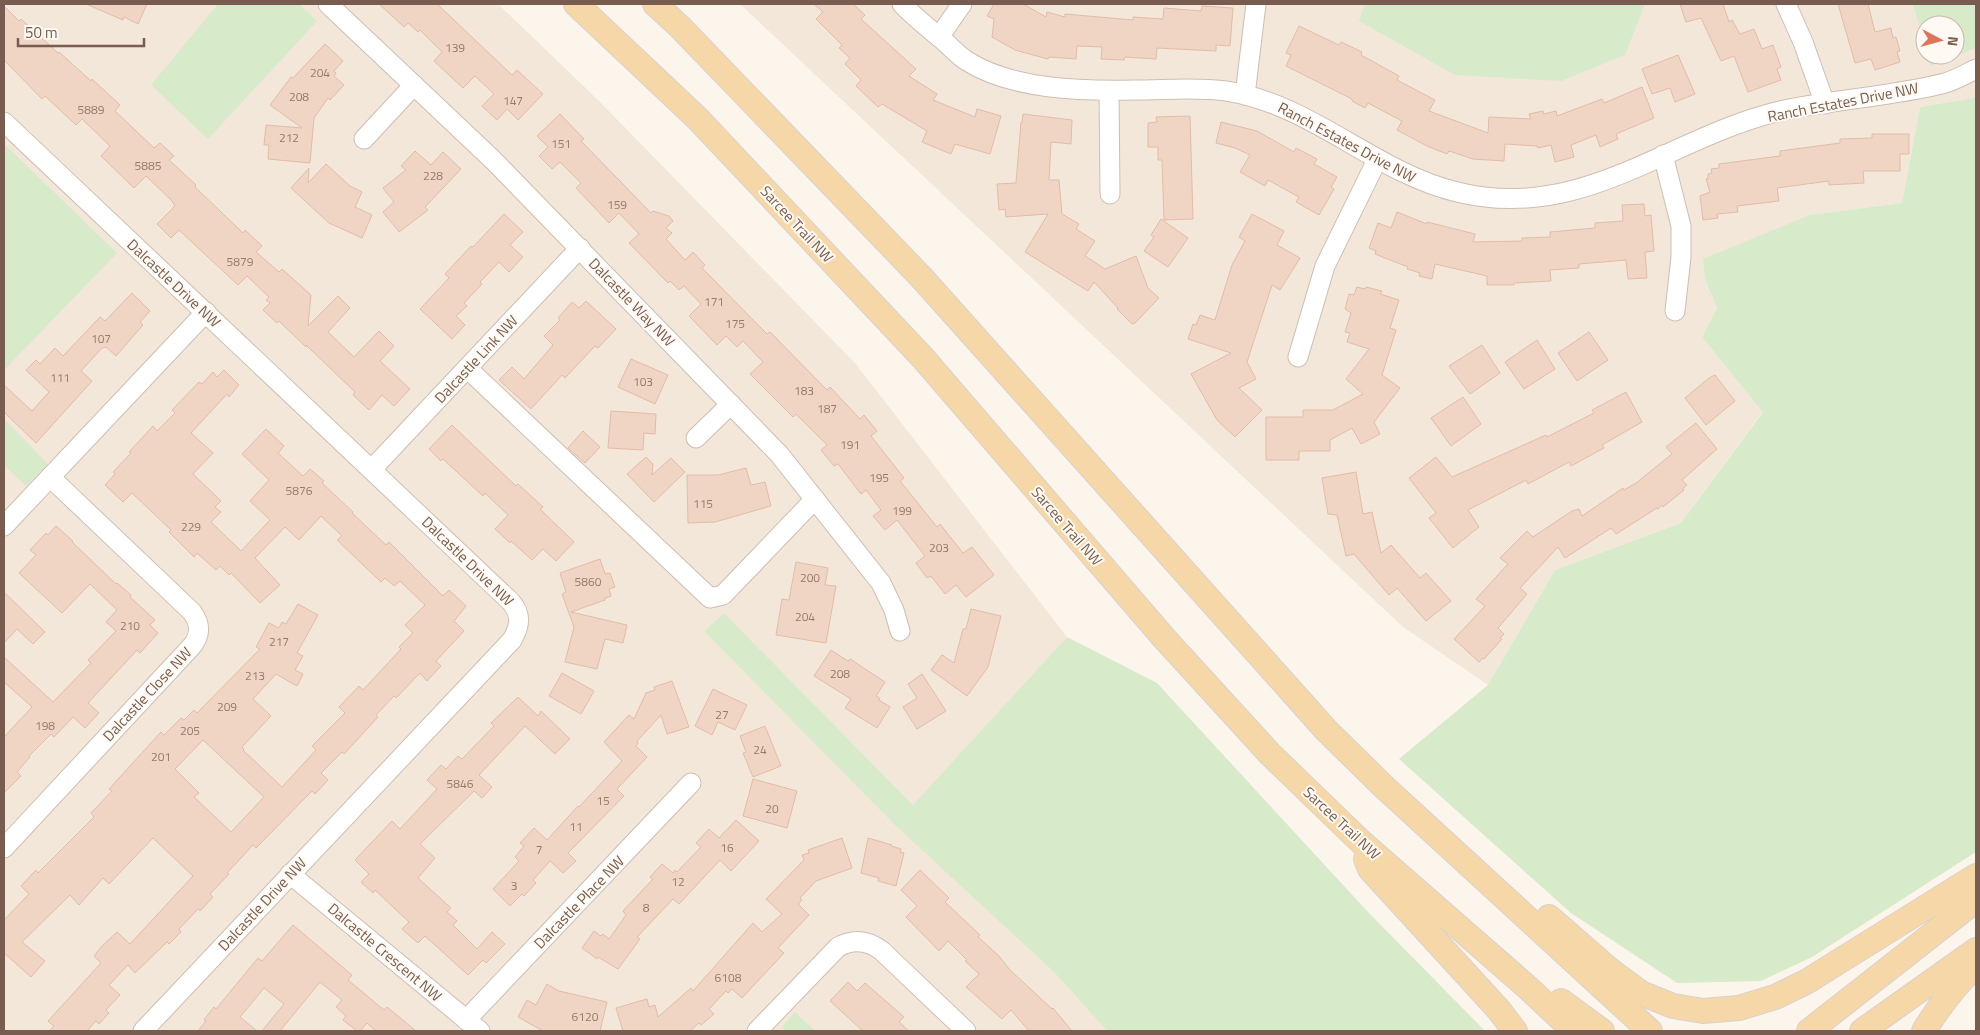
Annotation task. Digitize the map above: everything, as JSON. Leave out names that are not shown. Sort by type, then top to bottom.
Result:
[{"type":"main road","name":"Sarcee Trail NW","points":[[576,4],[698,119],[923,358],[1164,638],[1270,754],[1360,841],[1527,987],[1574,1031]]},
{"type":"main road","points":[[655,4],[680,27],[921,277],[1326,730],[1383,786],[1650,1031]]},
{"type":"main road","points":[[1383,786],[1435,820],[1611,971],[1641,993],[1673,1006],[1703,1010],[1738,1008],[1775,997],[1806,982],[1976,876]]},
{"type":"main road","points":[[1360,841],[1370,869],[1498,1009],[1515,1031]]},
{"type":"main road","points":[[1809,1031],[1976,900]]},
{"type":"main road","points":[[1862,1031],[1976,950]]},
{"type":"main road","points":[[1924,1031],[1932,1017],[1976,966]]},
{"type":"main road","points":[[1527,987],[1556,997],[1602,1031]]},
{"type":"street","name":"Dalcastle Way NW","points":[[328,4],[493,160],[779,454],[881,583],[894,610],[900,631]]},
{"type":"street","name":"Ranch Estates Drive NW","points":[[902,4],[917,20],[967,61],[993,73],[1022,82],[1074,91],[1204,89],[1245,95],[1290,110],[1377,160],[1411,177],[1440,188],[1462,193],[1509,198],[1533,198],[1580,190],[1729,128],[1780,112],[1947,83],[1976,69]]},
{"type":"street","points":[[939,37],[962,4]]},
{"type":"street","points":[[1245,95],[1256,4]]},
{"type":"street","points":[[1786,4],[1803,42],[1825,104]]},
{"type":"street","points":[[364,139],[414,86]]},
{"type":"street","points":[[1109,91],[1110,194]]},
{"type":"street","name":"Dalcastle Drive NW","points":[[4,122],[511,602],[516,607],[520,622],[512,640],[143,1031]]},
{"type":"street","points":[[1663,155],[1681,226],[1681,257],[1675,311]]},
{"type":"street","points":[[1298,357],[1325,266],[1377,160]]},
{"type":"street","name":"Dalcastle Link NW","points":[[372,469],[580,248]]},
{"type":"street","points":[[4,526],[206,312]]},
{"type":"street","points":[[467,368],[710,598],[723,594],[816,499]]},
{"type":"street","points":[[696,438],[731,404]]},
{"type":"street","name":"Dalcastle Close NW","points":[[4,848],[196,642],[199,629],[192,612],[50,477]]},
{"type":"street","name":"Dalcastle Place NW","points":[[473,1026],[691,783]]},
{"type":"street","name":"Dalcastle Crescent NW","points":[[290,874],[473,1026]]},
{"type":"street","points":[[757,1031],[838,947],[856,941],[870,944],[882,951],[966,1031]]},
{"type":"shaded area","points":[[4,4],[498,4],[598,100],[855,363],[1067,637],[914,806],[724,613],[704,631],[1054,972],[1107,1031],[4,1031]]},
{"type":"shaded area","points":[[740,4],[1976,4],[1976,96],[1920,107],[1902,203],[1810,215],[1705,279],[1717,308],[1702,337],[1763,411],[1681,523],[1555,570],[1488,685],[1403,627]]},
{"type":"green space","points":[[218,4],[299,4],[317,21],[208,139],[151,85]]},
{"type":"green space","points":[[1365,4],[1645,4],[1625,55],[1561,81],[1455,75],[1359,21]]},
{"type":"green space","points":[[1913,4],[1976,4],[1976,48],[1965,52],[1965,15],[1916,15]]},
{"type":"green space","points":[[1976,96],[1976,852],[1812,957],[1761,981],[1677,983],[1571,913],[1399,759],[1488,685],[1555,570],[1681,523],[1763,412],[1702,337],[1717,308],[1705,279],[1703,259],[1810,215],[1902,203],[1920,107]]},
{"type":"green space","points":[[4,144],[117,253],[4,370]]},
{"type":"green space","points":[[4,419],[48,464],[26,486],[4,465]]},
{"type":"green space","points":[[724,613],[913,805],[1067,637],[1157,683],[1368,912],[1485,1031],[1107,1031],[1054,972],[894,824],[704,631]]},
{"type":"green space","points":[[795,1012],[815,1031],[786,1031],[782,1027]]},
{"type":"building","points":[[86,4],[147,4],[138,24],[124,17],[123,20]]},
{"type":"building","points":[[379,4],[437,4],[512,75],[517,70],[543,94],[518,120],[507,109],[497,120],[482,106],[494,94],[475,76],[463,88],[434,61],[442,52],[420,30],[418,32],[408,23],[404,27]]},
{"type":"building","points":[[814,4],[853,4],[865,15],[861,19],[916,69],[909,76],[937,94],[933,100],[975,117],[977,109],[1001,116],[990,154],[955,144],[951,154],[922,142],[927,131],[882,104],[878,107],[856,86],[861,80],[845,64],[850,58],[839,48],[842,45],[816,19],[823,12]]},
{"type":"building","points":[[994,4],[1023,4],[1046,17],[1047,12],[1065,17],[1065,14],[1133,20],[1133,17],[1163,19],[1164,8],[1201,11],[1202,6],[1233,8],[1230,46],[1216,45],[1216,51],[1157,48],[1156,59],[1125,57],[1124,60],[1101,59],[1102,47],[1077,46],[1076,59],[1049,57],[1048,59],[1015,50],[992,37],[994,19],[987,16]]},
{"type":"building","points":[[1680,4],[1723,4],[1729,22],[1732,20],[1740,34],[1754,29],[1762,49],[1773,45],[1781,67],[1777,69],[1781,80],[1748,92],[1734,56],[1721,61],[1701,18],[1686,22]]},
{"type":"building","points":[[1838,4],[1868,4],[1875,32],[1891,28],[1893,38],[1896,37],[1900,51],[1897,52],[1900,62],[1875,70],[1871,59],[1855,63]]},
{"type":"building","points":[[4,6],[19,21],[21,19],[120,105],[115,111],[154,148],[160,143],[174,156],[169,160],[196,185],[195,187],[243,233],[245,230],[262,246],[256,252],[279,272],[282,269],[311,295],[308,326],[338,296],[350,308],[328,332],[354,357],[379,331],[394,346],[380,361],[410,389],[394,406],[382,395],[369,410],[353,395],[355,392],[306,345],[306,347],[279,321],[277,323],[263,310],[270,303],[266,300],[269,297],[247,276],[238,285],[179,230],[171,238],[157,224],[175,206],[172,201],[146,176],[134,188],[101,156],[110,146],[82,119],[76,125],[45,96],[42,99],[4,60]]},
{"type":"building","points":[[1299,26],[1339,45],[1341,42],[1362,52],[1361,55],[1399,76],[1397,80],[1435,100],[1429,111],[1488,133],[1489,117],[1531,119],[1529,114],[1543,111],[1544,114],[1556,111],[1557,116],[1602,99],[1604,103],[1642,87],[1654,118],[1616,134],[1618,139],[1600,147],[1596,135],[1571,145],[1574,157],[1555,162],[1551,145],[1538,148],[1537,146],[1505,144],[1504,161],[1473,159],[1449,151],[1447,154],[1397,130],[1402,121],[1368,103],[1365,108],[1352,101],[1352,99],[1286,66],[1291,55],[1286,53]]},
{"type":"building","points":[[325,44],[343,61],[334,71],[336,73],[334,76],[344,85],[330,100],[328,98],[314,118],[310,163],[268,159],[269,145],[264,145],[266,125],[302,128],[270,105],[291,77],[293,78]]},
{"type":"building","points":[[1678,55],[1695,94],[1675,102],[1670,88],[1652,94],[1642,69]]},
{"type":"building","points":[[560,114],[584,139],[581,141],[651,213],[653,211],[669,216],[673,221],[666,228],[672,233],[666,239],[685,260],[693,252],[705,265],[702,268],[767,334],[770,332],[827,390],[830,387],[860,419],[864,415],[877,431],[871,436],[904,478],[900,481],[937,527],[940,524],[963,553],[972,547],[994,575],[966,597],[956,585],[945,594],[931,576],[927,578],[916,563],[925,556],[897,520],[885,530],[873,516],[881,510],[866,490],[861,494],[838,464],[834,466],[821,450],[827,445],[796,414],[793,417],[750,374],[763,362],[743,341],[737,347],[726,336],[717,345],[689,316],[701,304],[684,286],[679,290],[670,281],[668,283],[629,243],[639,234],[619,213],[609,223],[576,188],[581,183],[560,162],[552,169],[539,156],[548,147],[537,136]]},
{"type":"building","points":[[1023,114],[1072,120],[1071,144],[1051,142],[1049,180],[1059,180],[1062,214],[1079,224],[1076,229],[1095,241],[1085,256],[1105,269],[1136,256],[1148,288],[1159,298],[1135,323],[1132,324],[1117,309],[1094,282],[1088,291],[1025,252],[1048,214],[1006,217],[1005,209],[999,210],[997,184],[1016,183]]},
{"type":"building","points":[[1190,116],[1193,219],[1164,220],[1162,160],[1158,160],[1158,147],[1148,147],[1148,123],[1157,122],[1156,117]]},
{"type":"building","points":[[1221,122],[1257,131],[1294,152],[1296,148],[1317,159],[1314,164],[1337,177],[1331,187],[1334,189],[1319,215],[1296,202],[1299,197],[1268,180],[1265,186],[1240,172],[1250,155],[1235,148],[1216,143]]},
{"type":"building","points":[[1872,134],[1909,134],[1909,154],[1900,154],[1900,171],[1863,171],[1864,183],[1829,185],[1829,181],[1777,188],[1779,201],[1737,206],[1738,212],[1717,214],[1718,218],[1703,220],[1700,196],[1710,192],[1706,179],[1708,179],[1708,174],[1712,173],[1711,169],[1719,168],[1719,164],[1780,156],[1780,151],[1840,143],[1840,139],[1872,138]]},
{"type":"building","points":[[415,151],[431,165],[443,152],[461,169],[425,207],[428,210],[399,232],[383,212],[394,202],[383,188],[406,170],[401,166]]},
{"type":"building","points":[[326,164],[350,186],[362,192],[355,207],[372,215],[362,238],[329,223],[291,188],[309,168],[308,183]]},
{"type":"building","points":[[1644,204],[1645,216],[1651,215],[1654,251],[1645,252],[1647,278],[1628,279],[1626,260],[1579,264],[1579,268],[1550,270],[1551,281],[1514,283],[1514,285],[1487,285],[1487,276],[1435,264],[1432,279],[1419,276],[1420,273],[1375,254],[1376,251],[1369,248],[1378,223],[1391,228],[1397,212],[1427,224],[1427,222],[1475,234],[1473,242],[1522,241],[1522,238],[1550,237],[1550,232],[1595,228],[1595,223],[1623,221],[1622,205]]},
{"type":"building","points":[[504,214],[523,232],[510,245],[523,257],[509,272],[499,262],[480,282],[482,284],[464,303],[467,306],[456,316],[465,325],[452,339],[420,309],[449,278],[445,274]]},
{"type":"building","points":[[1252,214],[1284,231],[1277,245],[1300,258],[1280,290],[1272,285],[1247,362],[1256,379],[1239,388],[1262,410],[1235,437],[1217,420],[1191,374],[1231,353],[1188,339],[1193,324],[1196,325],[1200,315],[1215,320],[1232,265],[1245,241],[1239,237]]},
{"type":"building","points":[[1161,219],[1188,238],[1168,267],[1144,251],[1154,237],[1151,235]]},
{"type":"building","points":[[1357,287],[1382,291],[1380,294],[1399,300],[1390,328],[1396,330],[1382,375],[1400,388],[1374,422],[1380,434],[1361,444],[1352,428],[1330,440],[1330,451],[1299,451],[1299,460],[1266,460],[1266,417],[1303,417],[1303,410],[1333,410],[1363,394],[1346,379],[1369,349],[1347,342],[1350,333],[1345,332],[1351,313],[1345,309],[1349,294],[1354,295]]},
{"type":"building","points":[[132,293],[150,311],[140,322],[143,325],[116,356],[106,347],[102,348],[81,371],[92,381],[36,443],[4,412],[4,385],[32,411],[49,392],[26,370],[36,360],[40,364],[55,348],[63,356],[100,317],[105,321]]},
{"type":"building","points":[[586,301],[616,329],[598,348],[595,346],[565,378],[562,375],[531,409],[499,380],[512,367],[524,379],[553,345],[544,336],[560,320],[558,318],[572,302],[579,308]]},
{"type":"building","points":[[1589,332],[1608,360],[1577,381],[1558,353]]},
{"type":"building","points":[[1537,340],[1555,369],[1524,389],[1505,362]]},
{"type":"building","points":[[1482,345],[1500,373],[1470,394],[1449,366]]},
{"type":"building","points":[[631,359],[668,375],[655,404],[618,387]]},
{"type":"building","points":[[224,370],[239,385],[229,397],[227,394],[191,433],[213,453],[193,474],[221,501],[215,507],[221,512],[211,522],[241,551],[270,520],[250,501],[269,480],[242,454],[266,429],[284,446],[278,453],[303,476],[310,469],[324,481],[322,483],[352,513],[386,545],[389,542],[443,596],[449,590],[466,606],[454,621],[464,631],[436,661],[441,666],[427,681],[420,673],[396,698],[394,696],[376,715],[378,717],[344,754],[342,752],[321,773],[328,780],[315,794],[312,791],[256,848],[253,845],[210,894],[213,897],[200,911],[198,909],[179,929],[181,932],[169,944],[167,942],[135,973],[128,965],[109,985],[120,995],[106,1010],[109,1013],[99,1024],[96,1021],[87,1031],[49,1031],[54,1026],[48,1021],[101,963],[94,956],[102,946],[117,932],[130,944],[193,876],[153,838],[109,884],[103,878],[79,905],[70,895],[22,942],[45,961],[31,977],[4,953],[4,920],[29,894],[21,886],[36,870],[38,873],[94,817],[91,813],[112,791],[109,789],[161,732],[164,735],[181,718],[184,720],[194,710],[197,713],[260,649],[256,647],[269,623],[279,628],[282,622],[286,624],[298,604],[318,615],[297,653],[303,656],[295,670],[303,674],[297,686],[276,674],[253,699],[271,716],[242,747],[282,787],[316,750],[312,746],[345,713],[339,707],[359,686],[363,690],[401,649],[399,647],[413,633],[405,625],[425,605],[400,581],[394,586],[385,578],[381,582],[337,540],[342,536],[321,516],[299,540],[285,527],[255,558],[280,585],[260,603],[231,573],[229,575],[220,566],[216,570],[197,553],[194,557],[169,532],[171,530],[132,493],[123,502],[105,485],[115,474],[113,472],[131,453],[129,452],[153,426],[157,431],[175,413],[172,410],[199,382],[202,384],[213,372],[217,377]],"holes":[[[203,740],[264,797],[231,832],[194,797],[199,793],[175,769]]]},
{"type":"building","points":[[1715,375],[1735,401],[1706,425],[1685,398]]},
{"type":"building","points":[[1626,392],[1642,422],[1602,445],[1604,448],[1571,466],[1569,462],[1528,484],[1526,480],[1468,510],[1479,527],[1453,548],[1429,518],[1436,513],[1409,478],[1436,457],[1452,477],[1546,435],[1547,437],[1594,413],[1592,410]]},
{"type":"building","points":[[1463,397],[1481,424],[1451,446],[1431,418]]},
{"type":"building","points":[[611,411],[656,414],[655,434],[644,433],[643,450],[608,448]]},
{"type":"building","points":[[1696,423],[1717,449],[1682,480],[1687,485],[1683,488],[1684,490],[1663,507],[1662,505],[1616,534],[1611,528],[1565,558],[1558,547],[1520,588],[1527,594],[1498,628],[1504,634],[1500,638],[1502,639],[1484,659],[1479,662],[1454,639],[1485,606],[1476,599],[1508,564],[1500,558],[1527,531],[1533,537],[1572,511],[1579,509],[1582,516],[1623,488],[1624,490],[1636,483],[1672,454],[1666,447]]},
{"type":"building","points":[[452,425],[516,486],[518,484],[543,507],[540,509],[574,542],[556,561],[543,549],[532,560],[511,541],[510,543],[495,529],[508,515],[485,493],[483,496],[443,459],[441,461],[429,449]]},
{"type":"building","points":[[583,431],[600,447],[585,463],[568,448]]},
{"type":"building","points":[[646,457],[653,464],[652,475],[671,458],[685,472],[654,502],[627,474]]},
{"type":"building","points":[[746,468],[751,485],[765,482],[771,506],[715,522],[688,523],[687,475],[718,475]]},
{"type":"building","points":[[1356,472],[1363,514],[1372,512],[1381,553],[1391,545],[1420,578],[1426,573],[1451,601],[1426,621],[1397,588],[1389,595],[1354,554],[1346,556],[1337,515],[1328,514],[1322,478]]},
{"type":"building","points":[[56,526],[116,584],[131,595],[130,597],[155,620],[150,625],[158,633],[140,653],[137,650],[88,703],[99,713],[85,728],[73,717],[54,737],[51,734],[29,756],[17,772],[21,776],[4,793],[4,737],[32,707],[4,682],[4,657],[53,702],[91,663],[88,660],[116,631],[106,622],[117,610],[90,584],[62,613],[19,573],[36,555],[30,550],[46,533],[48,535]]},
{"type":"building","points":[[600,559],[605,574],[610,573],[615,587],[609,589],[611,596],[571,612],[627,625],[623,643],[605,639],[597,669],[565,662],[574,627],[562,594],[566,592],[560,573]]},
{"type":"building","points":[[796,562],[828,568],[825,585],[836,586],[826,643],[776,635],[782,599],[789,600]]},
{"type":"building","points":[[4,592],[45,632],[33,644],[17,629],[4,643]]},
{"type":"building","points":[[971,609],[1001,616],[988,667],[967,696],[931,670],[942,655],[954,663],[963,629],[966,629]]},
{"type":"building","points":[[831,650],[848,661],[850,659],[885,682],[876,696],[890,707],[877,728],[845,708],[851,699],[814,676]]},
{"type":"building","points":[[562,673],[594,691],[581,714],[549,696]]},
{"type":"building","points":[[922,674],[946,711],[917,729],[903,707],[917,698],[908,684]]},
{"type":"building","points":[[672,681],[689,727],[667,734],[661,715],[637,741],[636,746],[647,757],[617,789],[624,796],[568,853],[576,861],[563,873],[550,861],[533,880],[536,883],[524,896],[522,894],[510,906],[493,889],[519,861],[515,857],[524,846],[520,843],[534,828],[547,840],[579,807],[622,761],[604,742],[629,715],[634,719],[646,693],[655,690],[654,687]]},
{"type":"building","points":[[713,689],[747,705],[735,730],[718,722],[712,735],[695,726]]},
{"type":"building","points":[[518,697],[538,716],[541,711],[570,739],[555,754],[525,726],[479,775],[492,787],[482,798],[474,791],[420,844],[435,858],[418,878],[451,908],[447,912],[457,921],[453,925],[477,949],[492,932],[505,944],[486,963],[483,960],[468,975],[425,936],[418,943],[402,929],[409,922],[375,890],[373,893],[361,882],[369,874],[355,860],[392,821],[400,829],[437,789],[427,780],[441,765],[446,769],[458,756],[462,759],[494,726],[491,723]]},
{"type":"building","points":[[765,726],[781,766],[753,777],[743,753],[746,752],[740,736]]},
{"type":"building","points":[[753,779],[797,791],[787,828],[743,816]]},
{"type":"building","points":[[736,820],[759,841],[731,871],[720,860],[679,904],[673,899],[637,937],[640,939],[618,969],[598,957],[597,959],[582,948],[594,931],[601,936],[603,934],[609,939],[626,915],[623,911],[653,879],[650,877],[662,864],[673,873],[675,870],[677,872],[701,847],[696,843],[709,829],[719,838]]},
{"type":"building","points":[[842,838],[852,868],[816,881],[800,898],[802,900],[798,904],[809,915],[778,948],[784,953],[742,998],[732,989],[728,993],[726,991],[709,1009],[714,1014],[690,1031],[623,1031],[616,1008],[647,999],[649,1007],[655,1005],[658,1017],[691,988],[693,991],[753,923],[762,932],[782,914],[766,899],[804,860],[802,855],[809,853],[808,850]]},
{"type":"building","points":[[868,838],[892,845],[901,849],[900,852],[904,853],[896,886],[878,881],[879,878],[861,873]]},
{"type":"building","points":[[920,870],[949,898],[945,902],[980,935],[978,937],[999,956],[1010,970],[1053,1008],[1072,1031],[1029,1031],[1011,1010],[1002,1019],[966,987],[979,974],[965,961],[967,960],[948,941],[939,951],[906,917],[917,906],[901,890]]},
{"type":"building","points":[[293,925],[352,975],[348,980],[384,1010],[387,1007],[416,1031],[376,1031],[367,1023],[360,1031],[357,1031],[343,1020],[346,1016],[336,1007],[342,1000],[320,982],[280,1031],[262,1031],[284,1004],[264,988],[240,1017],[257,1031],[198,1031],[214,1007],[216,1009],[258,958],[262,961]]},
{"type":"building","points":[[848,982],[857,991],[865,983],[904,1017],[899,1022],[909,1031],[863,1031],[830,1001]]},
{"type":"building","points":[[547,984],[559,991],[607,1002],[600,1031],[543,1031],[518,1017],[527,1000],[536,1005]]}]
